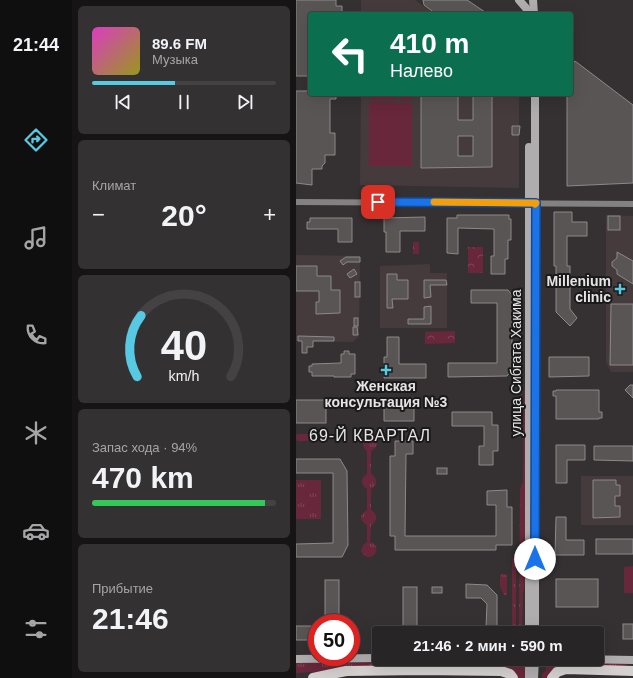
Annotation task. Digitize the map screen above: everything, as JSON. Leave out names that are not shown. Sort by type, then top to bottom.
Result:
[{"type":"main road","points":[[519,0],[527,12]]},
{"type":"main road","points":[[533,0],[534,12]]},
{"type":"main road","name":"улица Сибгата Хакима","points":[[530,96],[535,626]]},
{"type":"main road","name":"улица Сибгата Хакима","points":[[529,626],[532,203],[535,96]]},
{"type":"main road","points":[[296,659],[372,658]]},
{"type":"main road","points":[[604,659],[633,660]]},
{"type":"main road","points":[[417,666],[422,670]]},
{"type":"main road","points":[[529,666],[529,678]]},
{"type":"main road","points":[[534,678],[535,666]]},
{"type":"main road","points":[[552,678],[557,672],[566,669],[631,670]]},
{"type":"main road","points":[[313,678],[346,671],[422,670],[501,671],[510,674],[513,678]]},
{"type":"street","points":[[296,202],[633,204]]},
{"type":"shaded area","points":[[361,0],[415,0],[432,12],[361,12]]},
{"type":"shaded area","points":[[361,96],[519,96],[519,188],[360,185]]},
{"type":"shaded area","name":"Millenium clinic","points":[[606,215],[633,216],[633,372],[611,372],[606,362]]},
{"type":"shaded area","points":[[296,255],[360,256],[359,336],[353,342],[296,341]]},
{"type":"shaded area","points":[[430,264],[430,273],[447,273],[447,328],[380,328],[380,266]]},
{"type":"shaded area","points":[[581,476],[633,476],[633,525],[581,525]]},
{"type":"green space","points":[[371,96],[396,96],[396,100],[371,100]]},
{"type":"green space","points":[[399,96],[412,96],[412,100],[399,100]]},
{"type":"green space","points":[[369,102],[412,103],[412,166],[369,166]]},
{"type":"green space","points":[[413,242],[419,242],[419,254],[413,254]]},
{"type":"green space","points":[[468,247],[483,247],[483,273],[468,273]]},
{"type":"green space","points":[[455,331],[455,343],[425,344],[425,332]]},
{"type":"green space","points":[[524,390],[526,392],[525,577],[522,626],[519,626],[520,490],[523,480]]},
{"type":"green space","points":[[370,429],[376,433],[378,440],[376,446],[371,451],[371,474],[376,479],[376,484],[371,489],[371,510],[376,515],[376,520],[371,525],[370,542],[375,545],[377,549],[374,555],[368,557],[361,551],[363,545],[367,542],[367,525],[361,520],[362,513],[367,510],[367,489],[362,484],[362,479],[367,474],[367,451],[363,445],[362,439],[364,433]]},
{"type":"green space","points":[[310,434],[312,438],[307,441],[298,441],[296,440],[296,435]]},
{"type":"green space","points":[[296,480],[321,480],[321,519],[296,519]]},
{"type":"green space","points":[[512,558],[516,558],[516,626],[512,626]]},
{"type":"green space","points":[[633,566],[633,593],[624,593],[624,567]]},
{"type":"green space","points":[[500,574],[507,575],[507,595],[504,595],[500,586]]},
{"type":"green space","points":[[360,662],[372,662],[372,666],[408,666],[296,673],[296,663],[308,663],[308,666],[360,666]]},
{"type":"green space","points":[[604,662],[633,662],[623,666],[553,670],[546,678],[542,678],[542,674],[546,670],[546,666],[604,666]]},
{"type":"green space","points":[[431,666],[525,666],[525,678]]},
{"type":"building","points":[[296,0],[336,0],[336,6],[342,6],[342,12],[308,12],[308,76],[296,76]]},
{"type":"building","points":[[423,0],[467,0],[485,12],[433,12],[424,5]]},
{"type":"building","points":[[575,61],[633,105],[633,183],[567,186],[567,96],[573,96],[573,64]]},
{"type":"building","points":[[296,91],[308,91],[308,96],[336,96],[336,99],[330,99],[330,133],[335,133],[335,155],[325,155],[325,163],[322,166],[322,169],[312,169],[312,185],[296,183]]},
{"type":"building","points":[[421,96],[458,96],[458,120],[473,120],[473,96],[492,96],[492,167],[421,168]],"holes":[[[458,136],[473,136],[473,156],[458,156]]]},
{"type":"building","points":[[512,126],[520,126],[519,135],[512,135]]},
{"type":"building","points":[[554,212],[572,212],[572,222],[587,222],[587,236],[567,236],[567,266],[570,266],[570,309],[577,318],[570,326],[556,312]]},
{"type":"building","points":[[457,215],[509,215],[509,219],[511,219],[511,240],[508,240],[508,259],[505,259],[505,274],[491,274],[491,256],[494,256],[494,229],[458,228],[458,254],[447,253],[447,218],[457,218]]},
{"type":"building","points":[[608,216],[620,216],[620,230],[608,230]]},
{"type":"building","points":[[425,217],[425,231],[400,231],[400,252],[386,252],[384,218]]},
{"type":"building","points":[[310,218],[352,218],[352,242],[338,242],[338,229],[307,229],[307,222],[310,222]]},
{"type":"building","points":[[617,252],[633,261],[633,284],[617,274],[617,270],[612,266],[612,262],[617,258]]},
{"type":"building","points":[[346,257],[360,257],[360,262],[347,262],[343,265],[340,261]]},
{"type":"building","points":[[296,266],[317,266],[317,276],[331,276],[331,290],[340,290],[340,313],[316,314],[316,302],[319,302],[319,291],[296,291]]},
{"type":"building","points":[[354,269],[357,274],[350,278],[347,274]]},
{"type":"building","points":[[387,274],[397,274],[397,280],[408,280],[408,299],[392,299],[393,308],[387,308]]},
{"type":"building","points":[[424,280],[446,280],[447,285],[430,285],[431,297],[424,298]]},
{"type":"building","points":[[355,282],[360,282],[360,297],[355,297]]},
{"type":"building","points":[[471,290],[508,290],[512,295],[512,370],[507,376],[448,377],[448,363],[497,363],[497,303],[471,303]]},
{"type":"building","points":[[611,304],[633,304],[633,365],[610,365]]},
{"type":"building","points":[[431,306],[431,324],[408,324],[408,319],[424,319],[424,307]]},
{"type":"building","points":[[354,318],[358,318],[358,326],[354,326]]},
{"type":"building","points":[[353,327],[357,327],[358,335],[353,335]]},
{"type":"building","points":[[298,336],[334,337],[334,341],[313,341],[313,347],[307,347],[307,353],[302,353],[302,341],[298,341]]},
{"type":"building","points":[[387,337],[399,337],[399,364],[426,364],[426,378],[384,378],[384,357],[387,357]]},
{"type":"building","points":[[344,351],[349,351],[349,354],[355,354],[355,374],[351,374],[351,377],[312,376],[312,372],[309,372],[309,366],[312,366],[312,364],[341,363],[341,354],[344,354]]},
{"type":"building","points":[[549,357],[589,357],[589,376],[549,377]]},
{"type":"building","points":[[630,385],[633,385],[633,398],[625,390]]},
{"type":"building","points":[[599,390],[599,412],[602,412],[602,418],[556,419],[556,396],[553,396],[553,391]]},
{"type":"building","points":[[414,398],[414,421],[384,421],[384,399]]},
{"type":"building","points":[[296,400],[326,400],[326,423],[296,423]]},
{"type":"building","points":[[452,412],[492,412],[492,425],[498,425],[498,451],[493,451],[493,465],[479,465],[479,446],[484,446],[484,426],[452,426]]},
{"type":"building","points":[[395,441],[413,441],[413,454],[406,454],[405,536],[496,536],[496,505],[487,505],[487,491],[507,490],[507,507],[512,507],[512,545],[496,545],[496,550],[395,550],[395,536],[390,536],[390,456],[395,456]]},
{"type":"building","points":[[556,445],[585,445],[585,460],[567,460],[567,483],[556,483]]},
{"type":"building","points":[[594,446],[633,446],[633,461],[594,460]]},
{"type":"building","points":[[296,459],[340,459],[347,471],[348,545],[342,557],[296,557],[296,544],[333,543],[333,473],[296,473]]},
{"type":"building","points":[[437,468],[447,468],[447,474],[437,474]]},
{"type":"building","points":[[593,480],[616,480],[616,485],[620,485],[620,496],[615,496],[615,506],[620,506],[620,517],[593,518]]},
{"type":"building","points":[[556,517],[566,517],[566,540],[584,540],[584,555],[555,555]]},
{"type":"building","points":[[596,539],[633,539],[633,554],[596,554]]},
{"type":"building","points":[[556,579],[598,579],[598,607],[556,607]]},
{"type":"building","points":[[325,580],[339,580],[339,614],[325,614]]},
{"type":"building","points":[[466,584],[487,585],[497,595],[497,626],[486,626],[487,604],[481,598],[466,598]]},
{"type":"building","points":[[403,587],[417,587],[417,626],[403,626]]},
{"type":"building","points":[[432,587],[442,587],[442,593],[432,593]]},
{"type":"building","points":[[623,624],[633,624],[633,639],[623,639]]},
{"type":"building","points":[[296,626],[308,626],[308,640],[296,640]]},
{"type":"slow traffic","points":[[434,202],[536,203],[535,204]]},
{"type":"place","name":"Millenium clinic","points":[[620,289]]},
{"type":"place","name":"Женская консультация №3","points":[[386,370]]},
{"type":"district","name":"69-Й КВАРТАЛ","points":[[370,435]]},
{"type":"route","points":[[378,202],[536,203],[535,559]]}]
